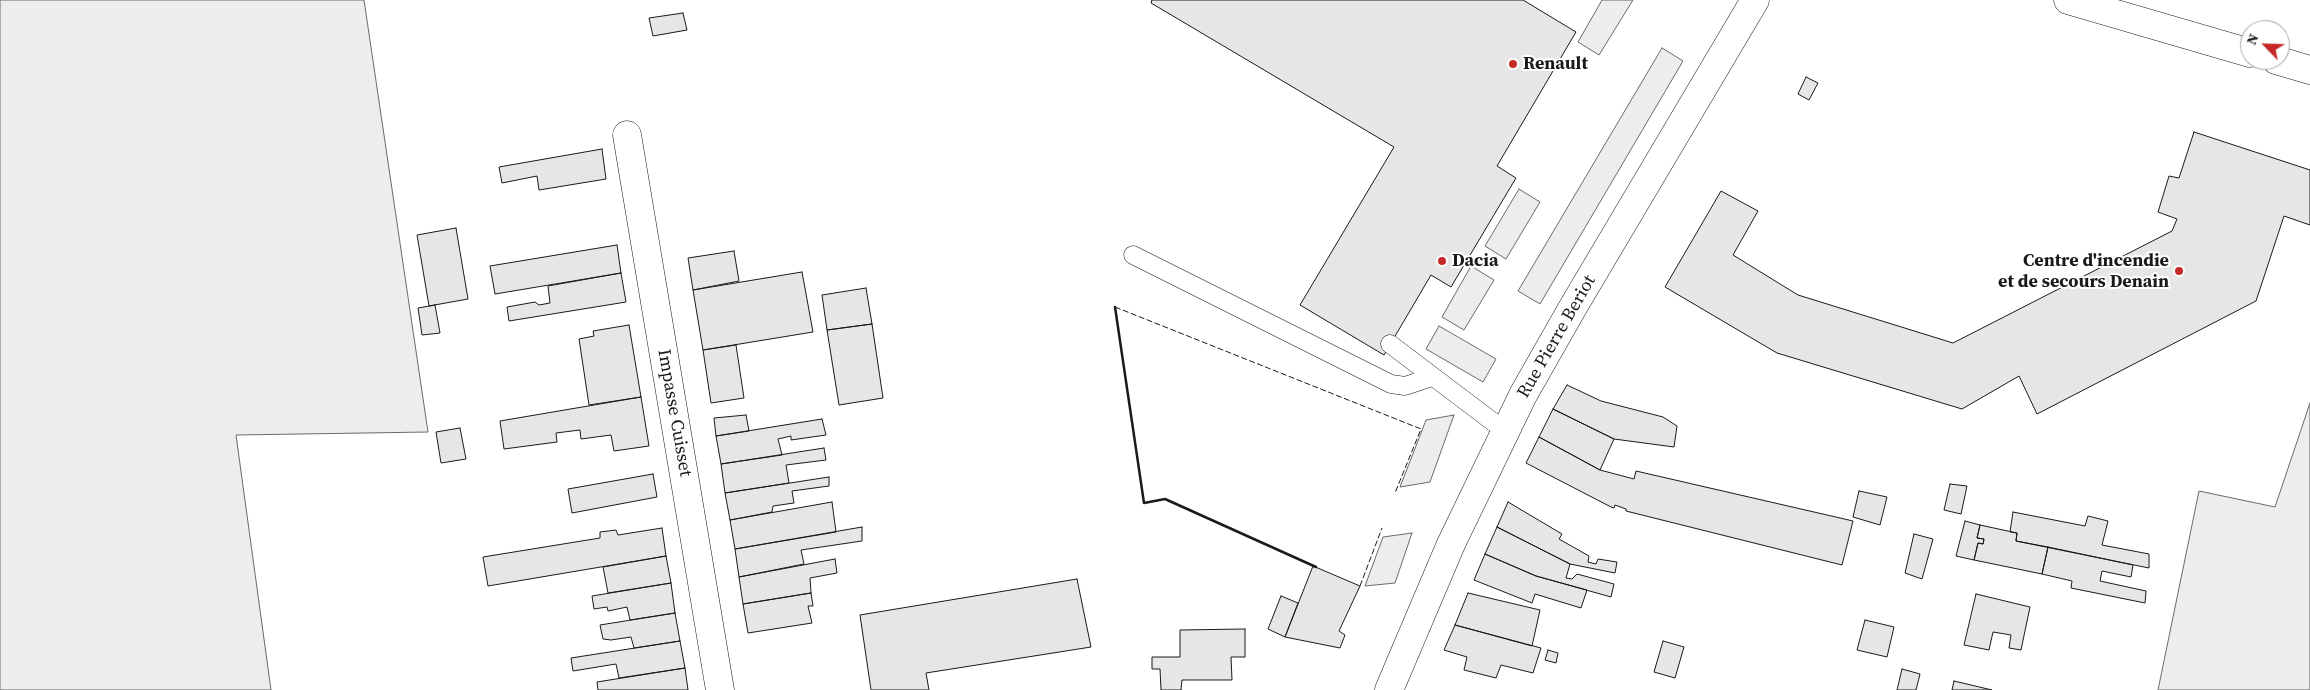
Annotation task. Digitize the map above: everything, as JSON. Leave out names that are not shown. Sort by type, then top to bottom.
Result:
[{"type":"street","name":"Rue Pierre Beriot","points":[[1389,690],[1450,544],[1505,431],[1573,307],[1754,0]]},
{"type":"street","points":[[2068,0],[2240,49]]},
{"type":"street","points":[[2290,64],[2310,70]]},
{"type":"street","name":"Impasse Cuisset","points":[[627,135],[720,690]]},
{"type":"lane","points":[[1133,255],[1391,384],[1404,386],[1432,377]]},
{"type":"lane","points":[[1390,344],[1505,431]]},
{"type":"shaded area","points":[[0,0],[364,0],[428,432],[236,435],[271,690],[0,690]]},
{"type":"shaded area","points":[[1602,0],[1633,0],[1599,55],[1578,42]]},
{"type":"shaded area","points":[[1662,48],[1683,61],[1540,304],[1518,291]]},
{"type":"shaded area","points":[[1519,189],[1540,202],[1506,259],[1485,246]]},
{"type":"shaded area","points":[[1471,266],[1494,280],[1464,330],[1442,317]]},
{"type":"shaded area","points":[[1439,326],[1496,359],[1483,382],[1426,349]]},
{"type":"shaded area","points":[[2310,403],[2310,690],[2158,690],[2199,491],[2275,507]]},
{"type":"shaded area","points":[[1454,415],[1430,482],[1400,487],[1426,420]]},
{"type":"shaded area","points":[[1412,533],[1395,583],[1365,586],[1383,537]]},
{"type":"building","points":[[1152,0],[1523,0],[1576,32],[1497,166],[1516,178],[1451,287],[1431,275],[1384,355],[1300,305],[1394,147],[1151,3]]},
{"type":"building","points":[[683,13],[687,30],[653,36],[649,18]]},
{"type":"building","points":[[1806,77],[1818,83],[1809,100],[1798,94]]},
{"type":"building","name":"Centre d'incendie et de secours Denain","points":[[2194,132],[2310,170],[2310,225],[2284,216],[2256,301],[2037,414],[2019,376],[1962,409],[1777,353],[1665,287],[1721,191],[1758,211],[1733,255],[1798,295],[1953,343],[2172,231],[2177,219],[2158,212],[2169,176],[2179,178]]},
{"type":"building","points":[[602,149],[606,179],[539,190],[537,176],[502,183],[499,167]]},
{"type":"building","points":[[456,228],[468,299],[429,306],[417,235]]},
{"type":"building","points":[[617,245],[621,273],[495,294],[490,266]]},
{"type":"building","points":[[734,251],[739,281],[693,290],[688,258]]},
{"type":"building","points":[[802,272],[813,332],[703,350],[693,290]]},
{"type":"building","points":[[621,273],[626,302],[509,321],[507,307],[535,302],[539,305],[550,303],[548,286]]},
{"type":"building","points":[[866,288],[872,324],[827,330],[822,295]]},
{"type":"building","points":[[435,305],[440,333],[422,335],[418,308]]},
{"type":"building","points":[[872,324],[883,398],[839,405],[827,330]]},
{"type":"building","points":[[629,325],[641,397],[589,405],[579,339],[594,336],[593,331]]},
{"type":"building","points":[[736,345],[744,398],[711,403],[703,350]]},
{"type":"building","points":[[1567,385],[1601,401],[1663,417],[1677,426],[1674,447],[1614,439],[1553,409]]},
{"type":"building","points":[[641,397],[649,446],[614,451],[611,435],[581,439],[580,430],[556,433],[557,442],[504,449],[500,421]]},
{"type":"building","points":[[1553,409],[1614,439],[1600,470],[1539,437]]},
{"type":"building","points":[[746,415],[749,431],[716,436],[714,418]]},
{"type":"building","points":[[822,419],[826,435],[791,440],[791,436],[778,439],[782,455],[721,464],[716,436]]},
{"type":"building","points":[[460,428],[466,459],[441,463],[436,432]]},
{"type":"building","points":[[1539,437],[1600,470],[1634,479],[1636,471],[1853,521],[1842,565],[1626,511],[1626,509],[1615,505],[1614,508],[1611,507],[1526,463]]},
{"type":"building","points":[[824,448],[826,460],[786,465],[789,483],[725,493],[721,464]]},
{"type":"building","points":[[653,474],[657,497],[572,513],[568,489]]},
{"type":"building","points":[[829,477],[829,486],[792,491],[794,503],[773,506],[772,512],[730,520],[725,493]]},
{"type":"building","points":[[1950,484],[1967,486],[1961,514],[1944,510]]},
{"type":"building","points":[[1859,491],[1887,497],[1880,525],[1853,517]]},
{"type":"building","points":[[832,502],[836,532],[735,549],[730,520]]},
{"type":"building","points":[[1508,502],[1562,534],[1559,539],[1589,556],[1588,562],[1596,564],[1598,559],[1617,562],[1615,573],[1570,564],[1497,527]]},
{"type":"building","points":[[2013,512],[2085,526],[2088,516],[2108,521],[2102,545],[2149,554],[2149,568],[2016,541],[2017,533],[2010,532]]},
{"type":"building","points":[[1965,521],[1980,525],[1977,538],[1984,539],[1983,544],[1978,543],[1974,560],[1956,556]]},
{"type":"building","points":[[1980,525],[2017,533],[2016,541],[2048,547],[2042,574],[1974,560],[1978,543],[1983,544],[1984,539],[1977,538]]},
{"type":"building","points":[[862,527],[862,541],[801,550],[804,564],[739,577],[735,549]]},
{"type":"building","points":[[1497,527],[1570,564],[1566,578],[1572,579],[1577,574],[1614,584],[1611,597],[1536,576],[1485,554]]},
{"type":"building","points":[[662,528],[666,556],[488,586],[483,557],[600,538],[600,532],[616,530],[618,535]]},
{"type":"building","points":[[1914,534],[1933,539],[1922,579],[1905,573]]},
{"type":"building","points":[[2048,547],[2133,565],[2131,577],[2102,571],[2100,581],[2146,591],[2145,603],[2071,588],[2072,581],[2042,574]]},
{"type":"building","points":[[1485,554],[1536,576],[1587,590],[1581,608],[1535,594],[1532,603],[1474,580]]},
{"type":"building","points":[[666,556],[671,583],[608,593],[603,567]]},
{"type":"building","points":[[835,559],[837,573],[810,578],[811,593],[743,604],[739,577]]},
{"type":"building","points":[[1313,566],[1360,586],[1339,631],[1345,635],[1340,648],[1285,637]]},
{"type":"building","points":[[1077,579],[1091,647],[926,673],[929,690],[871,690],[860,615]]},
{"type":"building","points":[[671,583],[675,613],[630,620],[627,607],[608,611],[607,607],[594,609],[592,596]]},
{"type":"building","points":[[811,593],[813,606],[808,606],[812,623],[748,633],[743,604]]},
{"type":"building","points":[[1468,593],[1540,610],[1532,646],[1455,625]]},
{"type":"building","points":[[1976,594],[2030,607],[2021,650],[2009,648],[2011,635],[1993,632],[1989,650],[1964,645]]},
{"type":"building","points":[[1281,596],[1298,603],[1285,637],[1268,629]]},
{"type":"building","points":[[675,613],[680,641],[634,648],[631,637],[611,640],[603,639],[600,625]]},
{"type":"building","points":[[1865,620],[1894,627],[1887,657],[1857,650]]},
{"type":"building","points":[[1455,625],[1541,648],[1533,673],[1501,665],[1496,678],[1464,670],[1467,657],[1444,650]]},
{"type":"building","points":[[1245,629],[1245,657],[1231,657],[1232,680],[1182,680],[1181,690],[1161,690],[1160,669],[1152,669],[1152,657],[1180,657],[1180,630]]},
{"type":"building","points":[[680,641],[685,668],[619,678],[616,664],[573,671],[571,658]]},
{"type":"building","points":[[1663,641],[1684,647],[1675,678],[1654,672]]},
{"type":"building","points":[[1548,650],[1558,653],[1556,663],[1545,660]]},
{"type":"building","points":[[685,668],[688,690],[598,690],[597,682]]},
{"type":"building","points":[[1902,669],[1920,674],[1916,690],[1897,690]]},
{"type":"building","points":[[1954,681],[1992,690],[1952,690]]},
{"type":"fence","points":[[1115,307],[1421,429],[1395,493]]},
{"type":"fence","points":[[1360,586],[1382,528]]},
{"type":"wall","points":[[1115,307],[1144,503],[1165,499],[1316,567]]},
{"type":"place","name":"Renault","points":[[1513,64]]},
{"type":"place","name":"Dacia","points":[[1442,261]]},
{"type":"place","name":"Centre d'incendie et de secours Denain","points":[[2179,271]]}]
